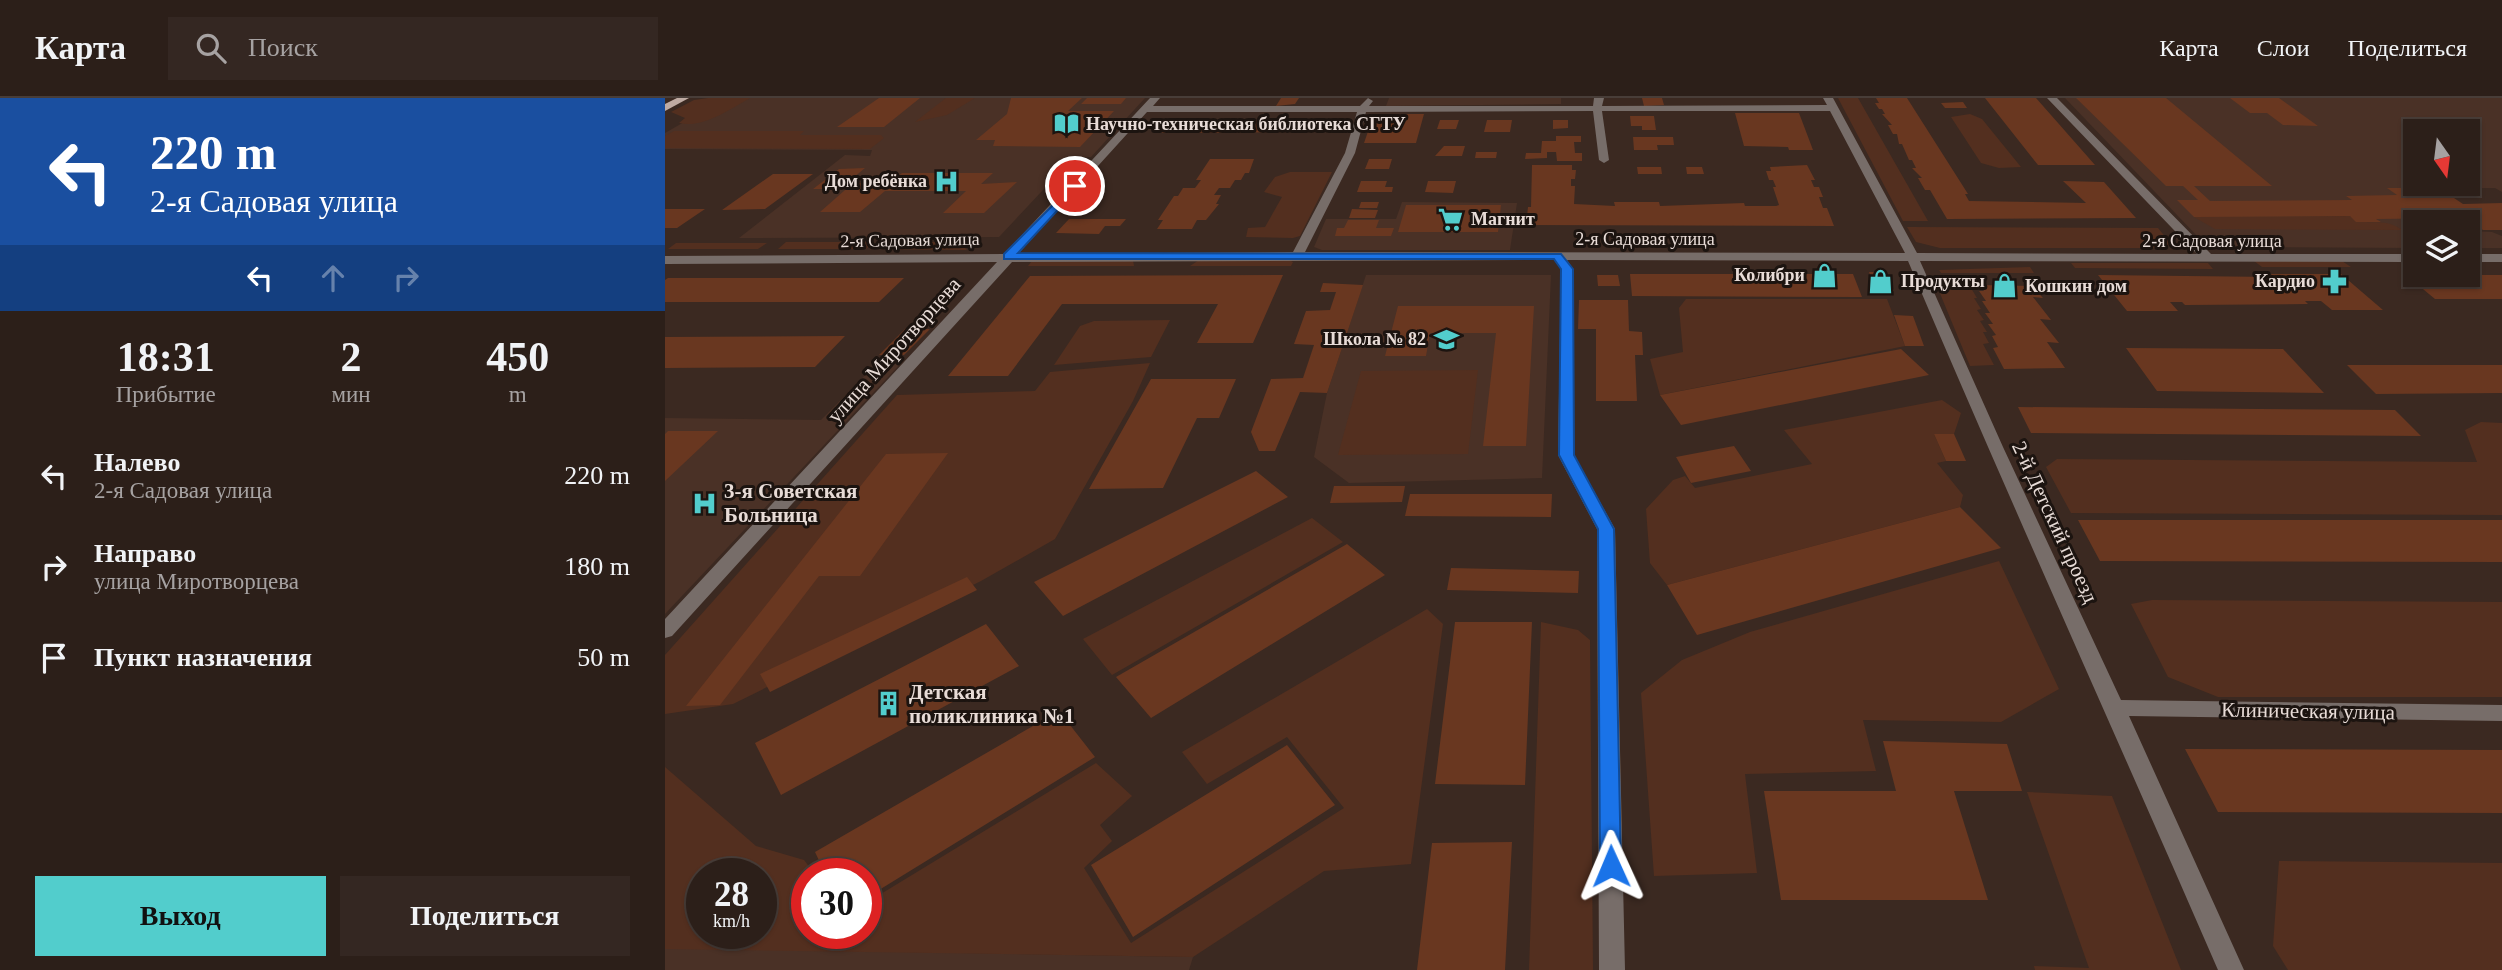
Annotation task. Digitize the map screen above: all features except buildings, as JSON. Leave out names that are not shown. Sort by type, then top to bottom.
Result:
[{"type":"main road","points":[[665,108],[684,98]]},
{"type":"street","points":[[1297,256],[1350,153],[1362,109],[1370,98]]},
{"type":"street","points":[[2052,98],[2208,258]]},
{"type":"street","points":[[1598,102],[1604,160]]},
{"type":"street","points":[[1150,103],[1362,109],[1598,102],[1831,103]]},
{"type":"street","name":"улица Миротворцева","points":[[665,631],[1150,103]]},
{"type":"street","name":"2-й Детский проезд","points":[[1831,103],[1913,257],[1995,447],[2054,572],[2231,970]]},
{"type":"street","name":"2-я Садовая улица","points":[[665,260],[1297,256],[2403,258]]},
{"type":"street","points":[[1557,256],[1567,269],[1566,455],[1606,529],[1612,970]]},
{"type":"street","points":[[2480,258],[2502,258]]},
{"type":"street","name":"Клиническая улица","points":[[2113,708],[2502,713]]},
{"type":"shaded area","points":[[726,98],[1145,98],[1091,157],[1074,157],[999,237],[739,238],[845,155],[870,156],[872,150],[665,149],[665,133]]},
{"type":"shaded area","points":[[750,98],[716,117],[697,123],[679,123],[685,118],[671,112],[694,100]]},
{"type":"shaded area","points":[[946,98],[975,98],[947,115],[915,122]]},
{"type":"shaded area","points":[[1389,98],[1561,98],[1561,104],[1386,106]]},
{"type":"shaded area","points":[[1838,98],[1858,98],[1928,221],[1903,221]]},
{"type":"shaded area","points":[[2065,98],[2502,98],[2502,192],[2495,188],[2480,188],[2480,119],[2403,119],[2403,188],[2388,188],[2419,210],[2403,210],[2403,248],[2221,247],[2200,239]]},
{"type":"shaded area","points":[[1970,114],[1982,119],[2021,167],[1999,168],[1981,163],[1951,117]]},
{"type":"shaded area","points":[[674,131],[804,131],[800,135],[881,135],[884,138],[870,149],[665,148],[665,136]]},
{"type":"shaded area","points":[[1290,172],[1332,172],[1300,236],[1246,237],[1248,228],[1265,227],[1282,197],[1264,192],[1275,177]]},
{"type":"shaded area","points":[[1402,202],[1517,203],[1510,250],[1322,250],[1314,247],[1326,219],[1396,219]]},
{"type":"shaded area","points":[[2350,216],[2362,222],[2388,223],[2402,230],[2215,229],[2194,217]]},
{"type":"shaded area","points":[[1907,227],[2158,228],[2171,244],[2159,248],[1940,248],[1916,242]]},
{"type":"shaded area","points":[[2480,232],[2502,236],[2502,248],[2480,248]]},
{"type":"shaded area","points":[[786,242],[874,242],[866,249],[778,249]]},
{"type":"shaded area","points":[[887,242],[959,242],[967,250],[878,249]]},
{"type":"shaded area","points":[[676,243],[767,243],[758,249],[668,249]]},
{"type":"shaded area","points":[[1039,260],[1133,260],[1134,266],[1028,266]]},
{"type":"shaded area","points":[[1199,260],[1293,262],[1291,266],[1190,266]]},
{"type":"shaded area","points":[[2254,261],[2342,261],[2351,267],[2262,267]]},
{"type":"shaded area","points":[[2071,263],[2208,263],[2213,269],[2075,268]]},
{"type":"shaded area","points":[[2030,267],[2034,273],[1941,273],[1939,270]]},
{"type":"shaded area","name":"Школа № 82","points":[[1366,275],[1551,275],[1542,478],[1349,483],[1314,457],[1327,393]]},
{"type":"shaded area","points":[[1969,278],[1975,287],[1971,288],[1977,298],[1974,298],[1981,309],[1977,310],[1984,320],[1980,321],[1987,332],[1983,332],[1989,343],[1983,344],[1994,365],[1970,366],[1934,279]]},
{"type":"shaded area","points":[[1686,299],[1887,299],[1905,346],[1660,395],[1650,359],[1683,352],[1679,308]]},
{"type":"shaded area","points":[[1170,320],[1151,357],[1054,365],[1080,326],[1094,321]]},
{"type":"shaded area","name":"3-я Советская Больница","points":[[881,359],[904,360],[665,614],[665,418],[821,420]]},
{"type":"shaded area","points":[[1150,363],[1133,401],[1055,539],[981,581],[733,704],[665,714],[665,655],[897,395],[1035,391],[1050,372]]},
{"type":"shaded area","points":[[1478,370],[1468,454],[1338,455],[1361,371]]},
{"type":"shaded area","points":[[1942,400],[1961,413],[1954,434],[1934,434],[1946,461],[1937,463],[1963,495],[1960,507],[1667,585],[1650,563],[1646,509],[1673,480],[1685,476],[1695,488],[1812,464],[1784,430]]},
{"type":"shaded area","points":[[2481,422],[2502,423],[2502,515],[2071,513],[2046,467],[2057,459],[2477,462],[2465,430]]},
{"type":"shaded area","points":[[1312,518],[1343,542],[1112,675],[1083,639]]},
{"type":"shaded area","points":[[1999,561],[2059,689],[2001,722],[1863,720],[1876,771],[1745,774],[1757,873],[1654,876],[1641,693],[1682,660],[1750,632]]},
{"type":"shaded area","points":[[2152,600],[2502,602],[2502,697],[2218,697],[2168,677],[2131,604]]},
{"type":"shaded area","points":[[1427,609],[1443,624],[1411,864],[1324,871],[1193,957],[665,949],[665,767],[756,846],[797,858],[791,858],[791,949],[882,949],[882,893],[1096,763],[1132,796],[1100,825],[1112,841],[1084,868],[1131,943],[1344,808],[1287,737],[1207,784],[1182,752]]},
{"type":"shaded area","points":[[1541,622],[1578,630],[1590,640],[1593,970],[1529,970]]},
{"type":"shaded area","points":[[2027,792],[2112,796],[2181,970],[2035,970],[2034,966],[2089,968]]},
{"type":"shaded area","points":[[2279,861],[2502,863],[2502,970],[2288,970],[2273,946]]},
{"type":"shaded area","points":[[683,948],[1193,957],[1189,970],[665,970],[665,949]]},
{"type":"place","name":"Научно-техническая библиотека СГТУ","points":[[1066,124]]},
{"type":"place","name":"Дом ребёнка","points":[[947,181]]},
{"type":"place","name":"Магнит","points":[[1451,219]]},
{"type":"place","name":"Колибри","points":[[1825,275]]},
{"type":"place","name":"Продукты","points":[[1881,281]]},
{"type":"place","name":"Кардио","points":[[2335,281]]},
{"type":"place","name":"Кошкин дом","points":[[2005,286]]},
{"type":"place","name":"Школа № 82","points":[[1446,339]]},
{"type":"place","name":"3-я Советская Больница","points":[[704,503]]},
{"type":"place","name":"Детская поликлиника №1","points":[[889,704]]},
{"type":"route","points":[[1075,186],[1007,257],[1557,256],[1567,269],[1566,455],[1606,529],[1611,866]]}]
